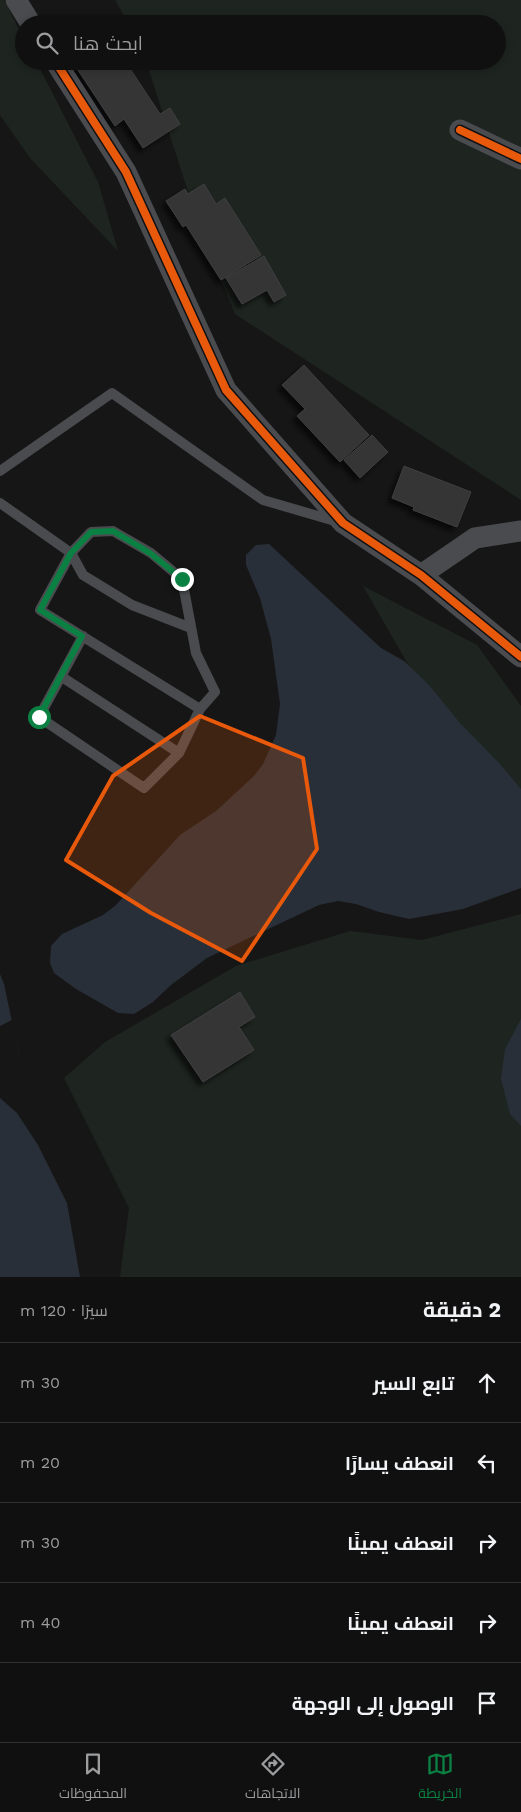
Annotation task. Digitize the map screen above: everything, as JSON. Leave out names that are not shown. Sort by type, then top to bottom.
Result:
[{"type":"street","points":[[16,0],[25,15]]},
{"type":"street","points":[[61,70],[126,172],[226,390],[343,523],[420,575],[521,657]]},
{"type":"street","points":[[460,130],[521,159]]},
{"type":"street","points":[[420,575],[475,538],[521,531]]},
{"type":"lane","points":[[0,471],[112,393],[263,500],[343,523]]},
{"type":"lane","points":[[0,503],[71,553],[83,575],[132,606],[191,628]]},
{"type":"lane","points":[[82,636],[62,677],[39,717],[144,788],[179,753],[200,709],[215,692],[196,653],[182,579],[150,553],[113,531],[91,532],[71,553],[40,610],[200,709]]},
{"type":"lane","points":[[62,677],[179,753]]},
{"type":"highlighted area","points":[[200,716],[303,758],[317,849],[242,961],[151,913],[66,860],[113,776]]},
{"type":"shaded area","points":[[0,0],[4,0],[15,21],[15,70],[41,70],[98,182],[118,251],[30,158],[0,115]]},
{"type":"shaded area","points":[[115,0],[521,0],[521,500],[235,314],[201,232],[149,70],[506,70],[506,15],[124,15]]},
{"type":"shaded area","points":[[269,544],[381,648],[404,661],[429,685],[460,723],[521,789],[521,888],[463,909],[409,919],[356,904],[338,901],[319,905],[207,958],[171,985],[153,1002],[134,1014],[118,1013],[76,989],[54,973],[50,963],[51,946],[62,934],[103,915],[116,905],[180,835],[216,811],[254,776],[263,764],[276,735],[280,704],[271,639],[260,598],[246,565],[246,555],[256,545]]},
{"type":"shaded area","points":[[363,586],[477,645],[521,706],[521,861]]},
{"type":"shaded area","points":[[521,914],[521,1277],[120,1277],[129,1208],[64,1078],[105,1042],[236,966],[350,931],[422,940]]},
{"type":"shaded area","points":[[0,974],[4,984],[19,1055],[0,1066]]},
{"type":"shaded area","points":[[521,1019],[521,1126],[510,1114],[501,1079],[505,1049]]},
{"type":"shaded area","points":[[0,1098],[17,1113],[38,1145],[67,1203],[80,1277],[0,1277]]},
{"type":"pier","points":[[12,1020],[19,1055],[0,1066],[0,1026]]},
{"type":"building","points":[[78,70],[131,70],[160,114],[170,108],[180,124],[143,148],[124,119],[115,126]]},
{"type":"building","points":[[204,184],[216,204],[225,198],[261,255],[221,280],[186,225],[183,227],[166,201],[185,189],[188,194]]},
{"type":"building","points":[[264,256],[286,295],[274,302],[267,290],[242,304],[226,278]]},
{"type":"building","points":[[304,365],[369,435],[340,462],[297,416],[305,409],[282,385]]},
{"type":"building","points":[[372,435],[388,452],[360,478],[344,460]]},
{"type":"building","points":[[404,466],[471,492],[457,527],[413,510],[414,507],[392,498]]},
{"type":"building","points":[[240,992],[255,1017],[239,1027],[254,1050],[203,1082],[171,1035]]},
{"type":"cycle path","points":[[61,70],[126,172],[226,390],[343,523],[421,575],[521,657]]},
{"type":"cycle path","points":[[460,130],[521,159]]},
{"type":"route","points":[[39,717],[62,677],[82,636],[40,610],[71,553],[91,532],[113,531],[150,553],[182,579]]}]
